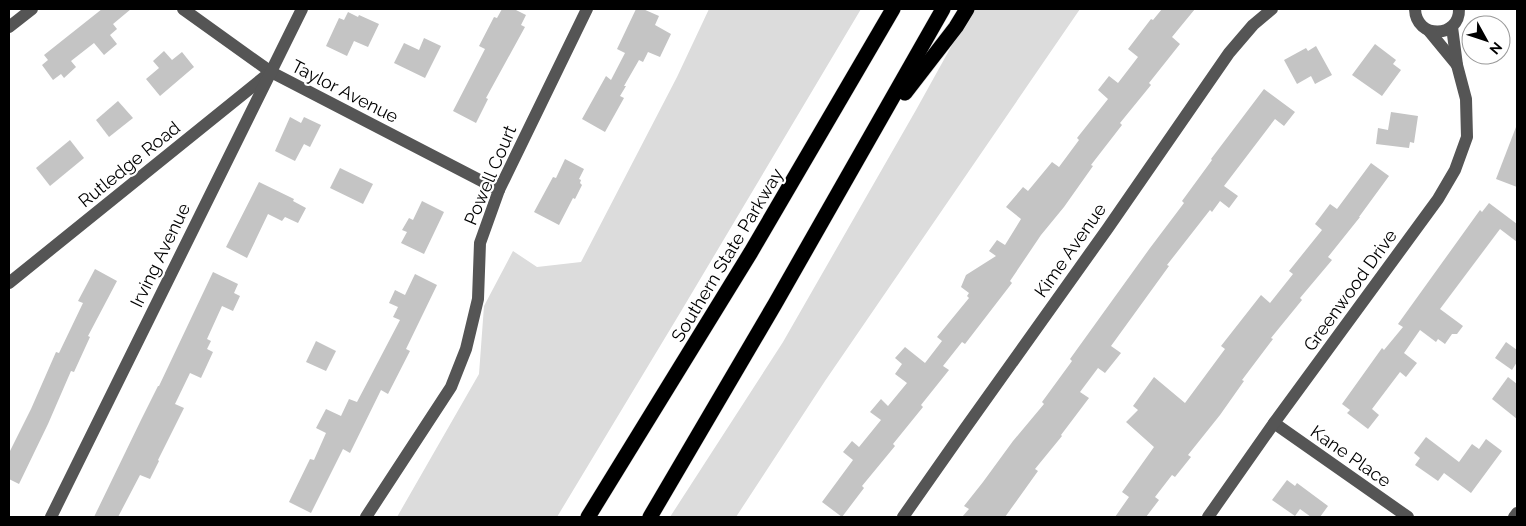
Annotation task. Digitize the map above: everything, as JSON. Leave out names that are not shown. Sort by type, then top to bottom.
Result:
[{"type":"highway","points":[[650,517],[876,129],[943,9]]},
{"type":"highway","points":[[876,129],[956,27],[967,9]]},
{"type":"highway","name":"Southern State Parkway","points":[[588,517],[751,252],[890,13]]},
{"type":"street","points":[[9,27],[32,9]]},
{"type":"street","name":"Taylor Avenue","points":[[183,9],[271,72],[499,190]]},
{"type":"street","name":"Irving Avenue","points":[[51,517],[302,9]]},
{"type":"street","name":"Powell Court","points":[[366,517],[451,387],[466,349],[478,299],[480,243],[499,190],[587,9]]},
{"type":"street","name":"Kime Avenue","points":[[903,517],[1108,228],[1229,53],[1253,25],[1272,9]]},
{"type":"street","points":[[1429,30],[1437,32],[1452,27],[1457,21],[1459,9]]},
{"type":"street","name":"Greenwood Drive","points":[[1412,10],[1418,21],[1429,30],[1457,66]]},
{"type":"street","name":"Greenwood Drive","points":[[1208,517],[1274,423],[1438,199],[1455,170],[1466,137],[1466,99],[1457,66],[1452,27]]},
{"type":"street","name":"Rutledge Road","points":[[9,283],[271,72]]},
{"type":"street","name":"Kane Place","points":[[1274,423],[1408,517]]},
{"type":"street","points":[[1514,517],[1517,513]]},
{"type":"shaded area","points":[[709,9],[861,9],[557,517],[397,517],[479,374],[484,306],[513,251],[537,267],[581,262],[677,77]]},
{"type":"shaded area","points":[[972,9],[1080,9],[825,381],[736,517],[670,517],[783,342]]},
{"type":"building","points":[[102,9],[131,9],[113,24],[117,29],[110,35],[117,44],[104,55],[94,43],[71,61],[76,67],[64,78],[61,74],[53,80],[42,65],[48,60],[44,55]]},
{"type":"building","points":[[502,9],[514,9],[526,15],[521,25],[525,27],[486,98],[488,99],[476,123],[453,111],[485,49],[479,46],[494,17],[497,18]]},
{"type":"building","points":[[636,9],[643,9],[659,16],[655,25],[671,34],[660,57],[648,52],[643,62],[639,60],[620,96],[624,98],[605,132],[582,119],[606,76],[611,80],[625,53],[617,49]]},
{"type":"building","points":[[1162,9],[1195,9],[1172,37],[1180,44],[1149,83],[1151,85],[1120,123],[1122,125],[1091,165],[1093,166],[1064,207],[1041,235],[1010,281],[1012,283],[965,344],[962,342],[943,366],[949,370],[921,405],[923,407],[893,444],[895,446],[862,486],[864,488],[842,517],[822,502],[853,460],[843,452],[852,441],[859,447],[881,420],[870,412],[881,399],[888,406],[907,383],[895,374],[902,364],[895,358],[905,347],[925,363],[942,341],[937,337],[969,298],[967,296],[969,293],[961,287],[966,275],[996,256],[989,251],[997,240],[1005,245],[1021,219],[1006,207],[1023,187],[1028,191],[1052,162],[1059,167],[1079,140],[1077,138],[1108,99],[1098,90],[1109,76],[1118,83],[1138,57],[1128,49],[1151,19],[1153,20]]},
{"type":"building","points":[[348,12],[379,24],[368,47],[354,41],[347,56],[326,46],[339,18],[344,20]]},
{"type":"building","points":[[424,38],[441,46],[425,78],[394,63],[404,43],[419,50]]},
{"type":"building","points":[[1375,44],[1396,60],[1393,64],[1401,70],[1382,96],[1352,75]]},
{"type":"building","points":[[1316,46],[1332,75],[1315,84],[1311,76],[1297,84],[1284,60],[1306,48],[1308,51]]},
{"type":"building","points":[[164,51],[172,60],[182,52],[194,67],[160,96],[146,79],[159,68],[153,61]]},
{"type":"building","points":[[1264,89],[1295,112],[1284,126],[1275,119],[1224,186],[1238,196],[1229,208],[1220,201],[1212,212],[1210,210],[1167,265],[1169,266],[1111,346],[1121,353],[1105,373],[1098,368],[1080,392],[1089,398],[1062,436],[1035,469],[1038,471],[1005,517],[962,517],[969,509],[964,506],[1013,441],[1044,404],[1042,402],[1072,361],[1070,359],[1184,203],[1182,201],[1211,159]]},
{"type":"building","points":[[118,101],[133,118],[109,137],[96,120]]},
{"type":"building","points":[[1391,112],[1418,116],[1414,143],[1410,142],[1409,148],[1376,144],[1378,128],[1388,130]]},
{"type":"building","points":[[290,117],[301,123],[304,117],[321,125],[310,147],[304,144],[295,161],[275,151]]},
{"type":"building","points":[[1517,128],[1517,187],[1496,179]]},
{"type":"building","points":[[70,140],[84,158],[50,186],[36,168]]},
{"type":"building","points":[[565,159],[584,169],[579,179],[582,185],[559,225],[534,212],[553,177],[556,178]]},
{"type":"building","points":[[1371,163],[1389,176],[1328,257],[1332,260],[1300,298],[1302,300],[1271,338],[1273,339],[1242,380],[1244,381],[1220,415],[1188,455],[1191,457],[1175,477],[1172,475],[1155,497],[1159,500],[1146,517],[1115,517],[1129,497],[1122,492],[1154,447],[1126,422],[1138,410],[1133,406],[1154,377],[1185,403],[1225,349],[1221,346],[1261,295],[1270,303],[1293,274],[1289,271],[1322,230],[1315,224],[1330,204],[1337,209]]},
{"type":"building","points":[[340,168],[373,184],[363,204],[330,188]]},
{"type":"building","points":[[259,182],[294,199],[293,201],[306,208],[298,223],[285,217],[282,221],[268,214],[247,258],[226,247]]},
{"type":"building","points":[[422,201],[444,212],[424,254],[401,243],[407,232],[402,230],[409,218],[413,220]]},
{"type":"building","points":[[1489,203],[1517,224],[1517,242],[1500,229],[1440,309],[1463,326],[1457,334],[1452,334],[1445,344],[1438,339],[1436,342],[1420,330],[1404,353],[1417,363],[1406,377],[1400,372],[1372,409],[1379,415],[1368,429],[1347,413],[1350,410],[1342,404],[1382,348],[1384,350],[1403,327],[1398,324],[1480,210],[1482,212]]},
{"type":"building","points":[[95,269],[117,281],[88,336],[90,337],[74,372],[71,371],[19,484],[9,479],[9,453],[56,352],[59,353],[83,303],[78,301]]},
{"type":"building","points":[[213,272],[238,284],[234,293],[240,296],[233,311],[222,306],[207,339],[211,341],[207,349],[213,352],[201,378],[190,373],[175,404],[184,408],[150,479],[140,475],[118,517],[94,517],[159,386]]},
{"type":"building","points":[[415,274],[437,285],[406,349],[410,351],[388,394],[381,390],[350,453],[343,449],[311,513],[289,502],[310,459],[314,460],[326,433],[316,428],[326,409],[341,416],[349,399],[357,402],[400,320],[393,317],[398,307],[389,303],[395,290],[405,295]]},
{"type":"building","points":[[316,341],[336,351],[326,371],[306,362]]},
{"type":"building","points":[[1506,342],[1517,350],[1517,362],[1512,370],[1495,358]]},
{"type":"building","points":[[1508,377],[1517,384],[1517,419],[1492,399]]},
{"type":"building","points":[[1426,437],[1459,462],[1472,444],[1479,449],[1486,439],[1502,451],[1471,493],[1444,473],[1438,481],[1415,465],[1420,458],[1414,453]]},
{"type":"building","points":[[1287,480],[1295,486],[1297,483],[1328,506],[1320,517],[1311,517],[1300,509],[1295,516],[1272,500]]}]
